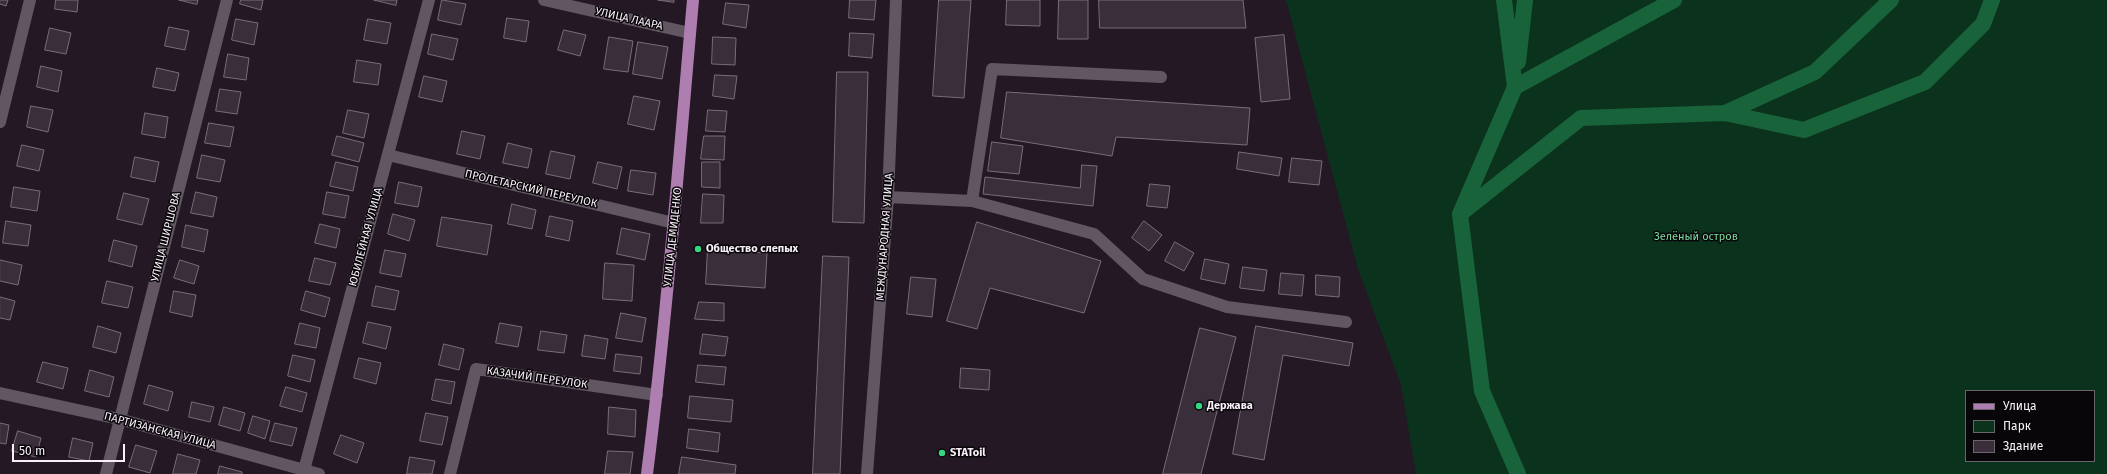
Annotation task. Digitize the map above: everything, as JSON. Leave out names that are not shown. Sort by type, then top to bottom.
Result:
[{"type":"main road","name":"УЛИЦА ДЕМИДЕНКО","points":[[647,474],[657,395],[674,222],[693,0]]},
{"type":"street","points":[[0,122],[30,0]]},
{"type":"street","name":"УЛИЦА ШИРШОВА","points":[[106,474],[228,0]]},
{"type":"street","name":"ЮБИЛЕЙНАЯ УЛИЦА","points":[[304,472],[429,0]]},
{"type":"street","name":"УЛИЦА ЛААРА","points":[[544,0],[690,33]]},
{"type":"street","name":"МЕЖДУНАРОДНАЯ УЛИЦА","points":[[867,474],[888,196],[896,0]]},
{"type":"street","points":[[972,201],[992,69],[1161,77]]},
{"type":"street","name":"ПРОЛЕТАРСКИЙ ПЕРЕУЛОК","points":[[388,155],[674,222]]},
{"type":"street","points":[[888,196],[972,201],[1094,234],[1143,279],[1227,307],[1346,322]]},
{"type":"street","name":"КАЗАЧИЙ ПЕРЕУЛОК","points":[[450,474],[476,369],[657,395]]},
{"type":"street","name":"ПАРТИЗАНСКАЯ УЛИЦА","points":[[0,393],[119,419],[304,472],[319,474]]},
{"type":"green space","name":"Зелёный остров","points":[[1286,0],[2107,0],[2107,474],[1416,474],[1401,385],[1358,269]]},
{"type":"building","points":[[0,0],[8,0],[6,6],[0,4]]},
{"type":"building","points":[[56,0],[78,0],[77,12],[55,9]]},
{"type":"building","points":[[179,0],[198,0],[197,4]]},
{"type":"building","points":[[241,0],[263,0],[261,10],[240,4]]},
{"type":"building","points":[[374,0],[397,0],[396,5]]},
{"type":"building","points":[[442,0],[466,4],[461,25],[438,20]]},
{"type":"building","points":[[658,0],[674,0],[674,2]]},
{"type":"building","points":[[850,0],[876,0],[874,20],[849,18]]},
{"type":"building","points":[[939,0],[971,0],[964,98],[933,96]]},
{"type":"building","points":[[1007,0],[1040,0],[1040,26],[1006,25]]},
{"type":"building","points":[[1059,0],[1088,0],[1088,39],[1058,39]]},
{"type":"building","points":[[1099,0],[1243,0],[1246,28],[1100,28]]},
{"type":"building","points":[[726,3],[749,5],[746,28],[723,24]]},
{"type":"building","points":[[507,18],[529,21],[526,42],[504,38]]},
{"type":"building","points":[[236,19],[258,23],[254,45],[232,40]]},
{"type":"building","points":[[368,19],[391,23],[387,44],[364,40]]},
{"type":"building","points":[[169,27],[189,31],[185,50],[165,46]]},
{"type":"building","points":[[50,28],[71,33],[66,54],[45,50]]},
{"type":"building","points":[[564,30],[586,35],[580,56],[558,50]]},
{"type":"building","points":[[850,33],[874,34],[872,58],[849,56]]},
{"type":"building","points":[[432,34],[458,39],[453,60],[428,54]]},
{"type":"building","points":[[1284,35],[1290,99],[1261,102],[1255,38]]},
{"type":"building","points":[[609,37],[633,41],[628,72],[604,69]]},
{"type":"building","points":[[713,37],[736,38],[735,65],[712,64]]},
{"type":"building","points":[[638,42],[668,47],[662,79],[633,74]]},
{"type":"building","points":[[228,54],[249,58],[246,80],[224,77]]},
{"type":"building","points":[[357,60],[381,64],[378,85],[354,82]]},
{"type":"building","points":[[41,66],[62,71],[58,92],[37,87]]},
{"type":"building","points":[[157,68],[179,73],[175,91],[153,87]]},
{"type":"building","points":[[837,72],[868,72],[864,223],[833,222]]},
{"type":"building","points":[[715,75],[737,76],[734,99],[713,96]]},
{"type":"building","points":[[424,76],[447,81],[442,102],[419,97]]},
{"type":"building","points":[[220,89],[241,92],[237,114],[216,111]]},
{"type":"building","points":[[1007,92],[1250,108],[1247,145],[1116,137],[1112,156],[1001,138]]},
{"type":"building","points":[[634,96],[660,101],[654,130],[628,124]]},
{"type":"building","points":[[31,106],[53,110],[48,132],[27,127]]},
{"type":"building","points":[[348,110],[369,114],[364,138],[343,133]]},
{"type":"building","points":[[708,110],[727,111],[725,132],[706,131]]},
{"type":"building","points":[[145,113],[168,117],[165,138],[142,134]]},
{"type":"building","points":[[209,123],[234,127],[230,147],[205,143]]},
{"type":"building","points":[[462,131],[485,136],[480,159],[457,154]]},
{"type":"building","points":[[337,136],[364,143],[359,162],[332,155]]},
{"type":"building","points":[[704,136],[725,136],[724,160],[701,159]]},
{"type":"building","points":[[992,142],[1023,146],[1019,174],[988,171]]},
{"type":"building","points":[[508,143],[532,149],[528,168],[503,163]]},
{"type":"building","points":[[22,145],[44,150],[39,171],[17,166]]},
{"type":"building","points":[[551,151],[575,156],[570,179],[546,174]]},
{"type":"building","points":[[1239,152],[1282,158],[1279,176],[1237,169]]},
{"type":"building","points":[[202,155],[225,160],[220,182],[197,178]]},
{"type":"building","points":[[135,157],[159,162],[155,182],[131,177]]},
{"type":"building","points":[[1292,158],[1322,161],[1319,185],[1289,182]]},
{"type":"building","points":[[336,162],[358,167],[353,191],[330,186]]},
{"type":"building","points":[[598,162],[622,167],[617,189],[593,183]]},
{"type":"building","points":[[702,162],[720,162],[720,188],[702,187]]},
{"type":"building","points":[[1082,165],[1097,166],[1093,206],[983,194],[985,177],[1080,188]]},
{"type":"building","points":[[631,170],[656,173],[653,195],[628,191]]},
{"type":"building","points":[[399,182],[422,187],[418,207],[395,203]]},
{"type":"building","points":[[1150,184],[1170,186],[1167,208],[1147,206]]},
{"type":"building","points":[[14,187],[40,191],[37,211],[11,207]]},
{"type":"building","points":[[196,192],[217,197],[213,217],[191,213]]},
{"type":"building","points":[[327,192],[349,196],[345,218],[323,214]]},
{"type":"building","points":[[124,193],[149,199],[142,225],[117,219]]},
{"type":"building","points":[[703,194],[724,195],[723,223],[701,223]]},
{"type":"building","points":[[512,204],[536,210],[532,229],[508,224]]},
{"type":"building","points":[[393,214],[415,220],[409,241],[388,234]]},
{"type":"building","points":[[550,216],[573,221],[569,241],[546,236]]},
{"type":"building","points":[[442,217],[492,225],[487,255],[437,246]]},
{"type":"building","points":[[6,221],[31,225],[28,246],[3,243]]},
{"type":"building","points":[[1144,221],[1162,235],[1149,251],[1132,238]]},
{"type":"building","points":[[977,222],[1101,261],[1084,313],[990,288],[977,329],[947,321]]},
{"type":"building","points":[[320,224],[340,229],[336,248],[315,243]]},
{"type":"building","points":[[186,225],[208,230],[204,252],[182,247]]},
{"type":"building","points":[[622,228],[650,234],[645,260],[617,254]]},
{"type":"building","points":[[114,240],[137,246],[132,267],[109,261]]},
{"type":"building","points":[[1175,242],[1194,253],[1184,271],[1165,261]]},
{"type":"building","points":[[708,249],[767,253],[765,288],[706,284]]},
{"type":"building","points":[[385,250],[406,254],[401,277],[380,273]]},
{"type":"building","points":[[823,256],[849,257],[840,474],[813,474]]},
{"type":"building","points":[[315,258],[336,263],[330,285],[309,281]]},
{"type":"building","points":[[1205,259],[1229,264],[1225,284],[1201,279]]},
{"type":"building","points":[[0,260],[22,265],[18,285],[0,281]]},
{"type":"building","points":[[180,260],[199,266],[194,284],[174,278]]},
{"type":"building","points":[[605,263],[634,265],[632,301],[603,299]]},
{"type":"building","points":[[1243,267],[1267,270],[1264,291],[1240,288]]},
{"type":"building","points":[[1281,273],[1304,275],[1302,296],[1279,294]]},
{"type":"building","points":[[1316,275],[1340,277],[1339,297],[1316,295]]},
{"type":"building","points":[[911,277],[936,279],[932,317],[907,314]]},
{"type":"building","points":[[107,281],[133,287],[128,308],[102,303]]},
{"type":"building","points":[[376,286],[399,291],[395,310],[372,306]]},
{"type":"building","points":[[174,291],[196,295],[192,317],[170,312]]},
{"type":"building","points":[[306,291],[330,298],[325,317],[301,310]]},
{"type":"building","points":[[0,297],[15,301],[10,320],[0,318]]},
{"type":"building","points":[[699,302],[724,303],[724,321],[695,319]]},
{"type":"building","points":[[621,313],[646,318],[642,342],[616,338]]},
{"type":"building","points":[[368,322],[391,327],[386,349],[363,343]]},
{"type":"building","points":[[300,323],[320,328],[316,348],[295,344]]},
{"type":"building","points":[[500,323],[522,327],[518,347],[496,343]]},
{"type":"building","points":[[98,326],[121,333],[116,353],[93,347]]},
{"type":"building","points":[[1256,326],[1353,343],[1349,366],[1283,355],[1264,460],[1233,454]]},
{"type":"building","name":"Держава","points":[[1200,328],[1236,337],[1201,474],[1163,474]]},
{"type":"building","points":[[541,331],[567,335],[564,353],[538,350]]},
{"type":"building","points":[[703,334],[728,337],[725,356],[700,354]]},
{"type":"building","points":[[585,335],[608,339],[605,359],[582,356]]},
{"type":"building","points":[[444,344],[464,349],[459,370],[439,365]]},
{"type":"building","points":[[616,354],[642,357],[640,374],[614,371]]},
{"type":"building","points":[[293,355],[315,360],[310,382],[288,376]]},
{"type":"building","points":[[359,358],[381,363],[376,384],[354,378]]},
{"type":"building","points":[[43,362],[68,368],[63,389],[37,382]]},
{"type":"building","points":[[698,365],[726,367],[724,385],[696,382]]},
{"type":"building","points":[[961,368],[990,370],[989,390],[960,388]]},
{"type":"building","points":[[90,370],[114,377],[109,397],[85,391]]},
{"type":"building","points":[[436,379],[455,382],[451,404],[432,400]]},
{"type":"building","points":[[149,385],[173,392],[168,411],[144,404]]},
{"type":"building","points":[[286,387],[307,393],[302,412],[280,406]]},
{"type":"building","points":[[690,396],[733,400],[731,422],[688,418]]},
{"type":"building","points":[[192,402],[214,407],[210,422],[189,417]]},
{"type":"building","points":[[224,407],[245,413],[240,431],[219,425]]},
{"type":"building","points":[[609,407],[636,410],[635,437],[608,434]]},
{"type":"building","points":[[426,413],[448,417],[442,445],[420,441]]},
{"type":"building","points":[[253,416],[270,421],[265,439],[248,433]]},
{"type":"building","points":[[0,423],[9,425],[6,444],[0,443]]},
{"type":"building","points":[[275,423],[297,428],[292,446],[270,441]]},
{"type":"building","points":[[689,429],[720,433],[718,452],[687,448]]},
{"type":"building","points":[[18,431],[41,438],[36,457],[12,451]]},
{"type":"building","points":[[341,435],[364,443],[357,463],[334,454]]},
{"type":"building","points":[[73,438],[93,443],[89,461],[69,457]]},
{"type":"building","points":[[136,445],[157,451],[150,473],[129,467]]},
{"type":"building","points":[[608,451],[633,452],[630,474],[605,474]]},
{"type":"building","points":[[178,454],[200,460],[196,474],[173,474]]},
{"type":"building","points":[[410,457],[435,461],[432,474],[407,474]]},
{"type":"building","points":[[682,457],[736,465],[735,474],[679,474]]},
{"type":"building","points":[[220,466],[242,472],[242,474],[218,474]]},
{"type":"waterway","points":[[1504,0],[1515,87],[1460,214],[1482,391],[1518,474]]},
{"type":"waterway","points":[[1518,62],[1525,0]]},
{"type":"waterway","points":[[1515,87],[1674,0]]},
{"type":"waterway","points":[[1460,214],[1581,118],[1725,113],[1815,72],[1891,0]]},
{"type":"waterway","points":[[1725,113],[1804,130],[1925,82],[1983,24],[1992,0]]},
{"type":"place","name":"Общество слепых","points":[[698,249]]},
{"type":"place","name":"Держава","points":[[1199,406]]},
{"type":"place","name":"STAToil","points":[[942,453]]}]
